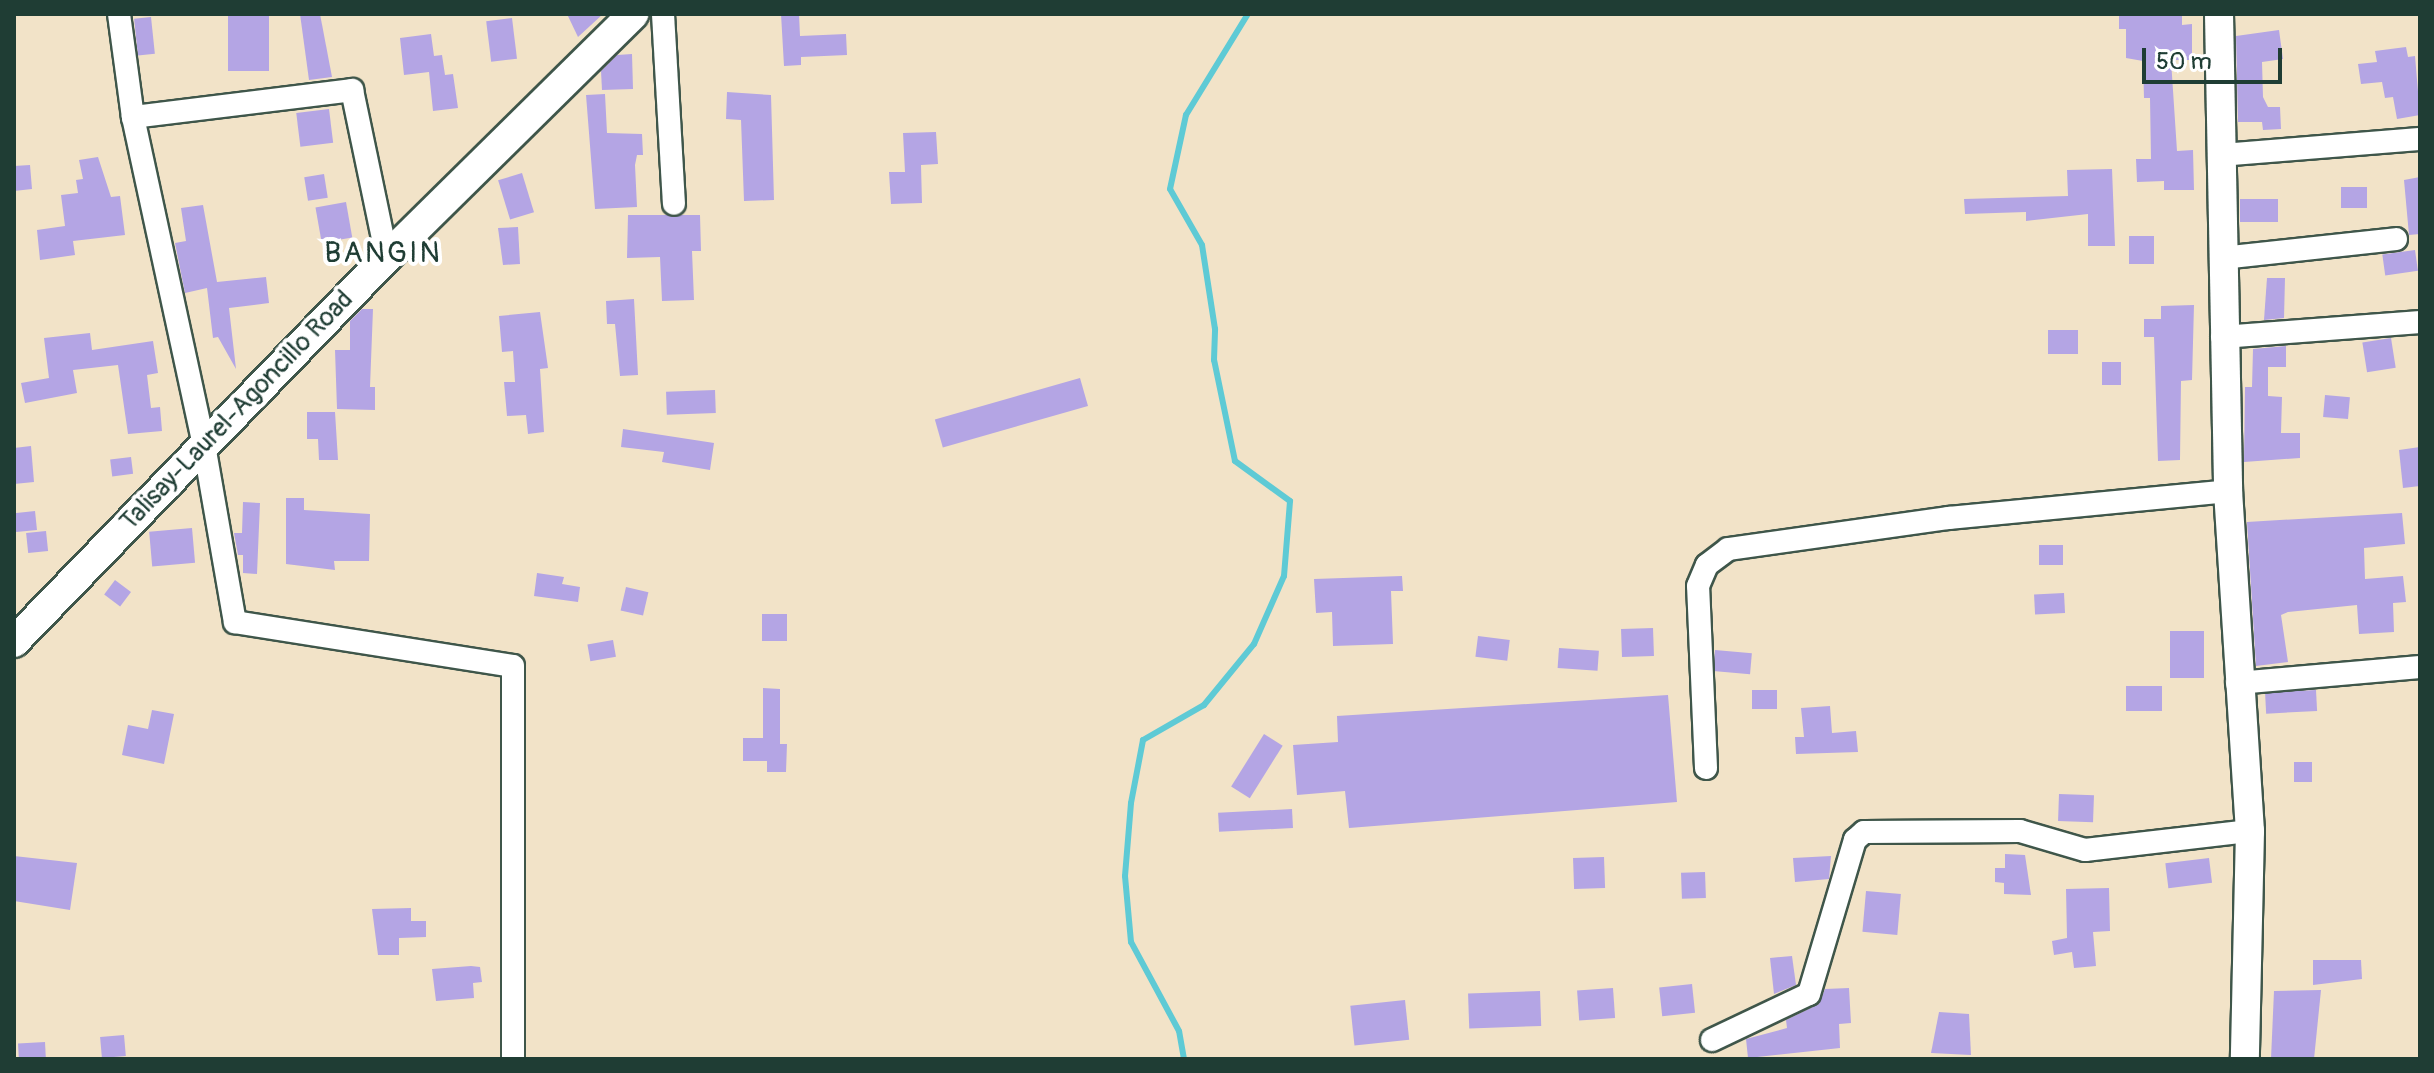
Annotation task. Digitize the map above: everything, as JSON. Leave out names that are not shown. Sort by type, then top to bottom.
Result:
[{"type":"main road","name":"Talisay-Laurel-Agoncillo Road","points":[[14,642],[387,257],[633,14]]},
{"type":"street","points":[[119,14],[133,117],[204,445],[235,622],[513,666],[513,1059]]},
{"type":"street","points":[[663,14],[674,204]]},
{"type":"street","points":[[2219,14],[2222,337],[2237,683],[2250,831],[2245,1059]]},
{"type":"street","points":[[133,117],[352,90],[387,257]]},
{"type":"street","points":[[2221,155],[2420,139]]},
{"type":"street","points":[[2222,258],[2396,239]]},
{"type":"street","points":[[2222,337],[2420,322]]},
{"type":"street","points":[[1706,768],[1698,586],[1707,565],[1728,549],[1949,518],[2228,491]]},
{"type":"street","points":[[2237,683],[2420,667]]},
{"type":"street","points":[[1712,1040],[1809,994],[1855,840],[1864,832],[2020,831],[2085,850],[2250,831]]},
{"type":"building","points":[[228,14],[269,14],[269,71],[228,71]]},
{"type":"building","points":[[300,14],[320,14],[332,77],[309,80]]},
{"type":"building","points":[[567,14],[603,14],[578,37]]},
{"type":"building","points":[[781,14],[799,14],[800,36],[846,34],[847,55],[801,57],[801,65],[784,66]]},
{"type":"building","points":[[2119,14],[2182,14],[2182,25],[2192,24],[2192,60],[2171,60],[2177,151],[2193,150],[2194,190],[2164,190],[2164,181],[2137,182],[2136,159],[2151,159],[2150,98],[2144,98],[2143,61],[2126,58],[2126,29],[2119,29]]},
{"type":"building","points":[[151,17],[155,54],[138,56],[134,19]]},
{"type":"building","points":[[512,18],[517,59],[491,62],[486,21]]},
{"type":"building","points":[[2279,30],[2283,59],[2262,62],[2263,97],[2268,107],[2280,107],[2281,129],[2263,130],[2262,122],[2238,122],[2236,36]]},
{"type":"building","points":[[431,34],[434,56],[442,55],[445,75],[453,74],[458,108],[433,111],[429,72],[404,75],[400,38]]},
{"type":"building","points":[[2406,47],[2408,57],[2415,56],[2420,115],[2397,119],[2393,97],[2385,98],[2382,82],[2361,84],[2358,64],[2377,62],[2375,51]]},
{"type":"building","points":[[632,54],[633,89],[602,90],[601,71],[617,55]]},
{"type":"building","points":[[727,92],[771,95],[774,200],[744,201],[741,120],[726,119]]},
{"type":"building","points":[[605,94],[607,133],[642,134],[643,155],[637,155],[635,165],[637,207],[595,209],[586,95]]},
{"type":"building","points":[[329,109],[333,143],[300,147],[296,113]]},
{"type":"building","points":[[936,132],[938,164],[921,165],[922,203],[891,204],[889,172],[905,172],[903,133]]},
{"type":"building","points":[[98,157],[111,197],[120,196],[125,235],[73,241],[75,255],[40,260],[37,230],[65,226],[61,195],[78,193],[76,180],[83,179],[79,160]]},
{"type":"building","points":[[30,165],[32,189],[14,191],[14,166]]},
{"type":"building","points":[[2112,169],[2115,246],[2088,246],[2088,214],[2026,221],[2026,212],[1965,214],[1964,199],[2068,196],[2067,170]]},
{"type":"building","points":[[522,173],[534,212],[510,220],[498,180]]},
{"type":"building","points":[[324,174],[328,198],[308,201],[304,177]]},
{"type":"building","points":[[2420,177],[2420,234],[2409,235],[2404,180]]},
{"type":"building","points":[[2341,187],[2367,187],[2367,208],[2341,208]]},
{"type":"building","points":[[2240,199],[2278,199],[2278,222],[2240,222]]},
{"type":"building","points":[[346,202],[352,237],[322,243],[315,207]]},
{"type":"building","points":[[203,205],[217,282],[266,277],[269,303],[229,308],[236,369],[218,337],[213,338],[207,288],[185,293],[175,243],[186,241],[181,208]]},
{"type":"building","points":[[628,215],[700,215],[701,251],[692,251],[694,300],[662,301],[660,257],[627,258]]},
{"type":"building","points":[[518,227],[520,264],[503,265],[498,228]]},
{"type":"building","points":[[2129,236],[2154,236],[2154,264],[2129,264]]},
{"type":"building","points":[[2415,250],[2418,271],[2385,275],[2382,255]]},
{"type":"building","points":[[2267,278],[2285,278],[2284,318],[2264,320]]},
{"type":"building","points":[[634,299],[638,375],[620,376],[615,324],[607,324],[606,301]]},
{"type":"building","points":[[2194,305],[2192,380],[2181,381],[2180,460],[2158,461],[2154,337],[2144,337],[2144,319],[2161,319],[2161,306]]},
{"type":"building","points":[[362,309],[373,309],[370,387],[375,387],[375,410],[337,409],[335,350],[350,350],[350,321]]},
{"type":"building","points":[[540,312],[548,368],[540,369],[544,432],[528,434],[526,415],[507,416],[504,382],[515,382],[513,351],[502,352],[499,316]]},
{"type":"building","points":[[2048,330],[2078,330],[2078,354],[2048,354]]},
{"type":"building","points":[[90,333],[92,350],[153,341],[158,373],[147,375],[151,408],[160,407],[162,431],[128,434],[118,365],[73,370],[77,393],[25,403],[21,383],[49,378],[44,338]]},
{"type":"building","points":[[2391,338],[2396,368],[2367,372],[2362,343]]},
{"type":"building","points":[[2286,346],[2286,367],[2268,367],[2268,396],[2282,397],[2281,433],[2300,433],[2300,458],[2244,462],[2245,387],[2252,387],[2253,349]]},
{"type":"building","points":[[2102,362],[2121,362],[2121,385],[2102,385]]},
{"type":"building","points":[[1080,378],[1088,406],[943,447],[935,420]]},
{"type":"building","points":[[715,390],[716,413],[667,415],[666,392]]},
{"type":"building","points":[[2325,395],[2350,397],[2348,419],[2323,417]]},
{"type":"building","points":[[307,412],[335,412],[338,460],[319,460],[318,439],[307,439]]},
{"type":"building","points":[[623,429],[714,443],[710,470],[662,462],[664,452],[621,447]]},
{"type":"building","points":[[31,446],[34,482],[14,484],[14,448]]},
{"type":"building","points":[[2420,447],[2420,486],[2403,488],[2399,450]]},
{"type":"building","points":[[131,457],[133,474],[112,476],[110,460]]},
{"type":"building","points":[[286,498],[304,498],[304,510],[370,514],[369,561],[334,561],[335,570],[286,564]]},
{"type":"building","points":[[243,502],[260,503],[257,574],[243,573],[243,555],[238,555],[234,533],[242,533]]},
{"type":"building","points":[[35,511],[37,530],[16,532],[14,513]]},
{"type":"building","points":[[2402,513],[2405,544],[2364,548],[2365,579],[2403,576],[2406,602],[2393,603],[2394,632],[2359,634],[2357,605],[2288,612],[2281,615],[2288,662],[2256,666],[2247,522]]},
{"type":"building","points":[[192,528],[195,563],[152,567],[149,532]]},
{"type":"building","points":[[46,531],[48,551],[28,553],[26,533]]},
{"type":"building","points":[[2039,545],[2063,545],[2063,565],[2039,565]]},
{"type":"building","points":[[537,573],[564,577],[562,584],[580,587],[578,602],[534,596]]},
{"type":"building","points":[[1402,576],[1403,591],[1391,591],[1393,644],[1333,646],[1332,612],[1316,613],[1314,579]]},
{"type":"building","points":[[115,580],[131,592],[120,606],[104,594]]},
{"type":"building","points":[[626,587],[648,592],[643,616],[621,610]]},
{"type":"building","points":[[2064,593],[2065,613],[2035,615],[2034,595]]},
{"type":"building","points":[[762,614],[787,614],[787,641],[762,641]]},
{"type":"building","points":[[1653,628],[1654,656],[1622,657],[1621,629]]},
{"type":"building","points":[[2170,631],[2204,631],[2204,678],[2170,678]]},
{"type":"building","points":[[1478,636],[1510,640],[1507,661],[1475,657]]},
{"type":"building","points":[[613,640],[616,657],[590,661],[587,645]]},
{"type":"building","points":[[1559,648],[1599,651],[1598,671],[1558,668]]},
{"type":"building","points":[[1715,650],[1752,653],[1750,674],[1713,671]]},
{"type":"building","points":[[2126,686],[2162,686],[2162,711],[2126,711]]},
{"type":"building","points":[[763,688],[780,689],[780,744],[787,744],[786,772],[767,772],[767,761],[743,761],[743,738],[763,738]]},
{"type":"building","points":[[1752,690],[1777,690],[1777,709],[1752,709]]},
{"type":"building","points":[[2316,690],[2317,711],[2266,714],[2265,693]]},
{"type":"building","points":[[1668,695],[1677,802],[1349,828],[1345,791],[1297,795],[1293,745],[1338,742],[1337,716]]},
{"type":"building","points":[[1830,706],[1832,733],[1856,731],[1858,752],[1796,754],[1795,737],[1804,737],[1801,708]]},
{"type":"building","points":[[152,710],[174,714],[164,764],[122,755],[128,725],[148,729]]},
{"type":"building","points":[[1264,734],[1283,746],[1250,798],[1231,787]]},
{"type":"building","points":[[2294,762],[2312,762],[2312,782],[2294,782]]},
{"type":"building","points":[[2059,794],[2094,795],[2093,822],[2058,821]]},
{"type":"building","points":[[1292,809],[1293,828],[1219,832],[1218,813]]},
{"type":"building","points":[[2005,854],[2025,855],[2031,895],[2004,894],[2004,883],[1995,882],[1995,868],[2005,868]]},
{"type":"building","points":[[14,856],[77,863],[70,910],[14,901]]},
{"type":"building","points":[[1831,856],[1829,879],[1795,882],[1793,858]]},
{"type":"building","points":[[1604,857],[1605,888],[1574,889],[1573,858]]},
{"type":"building","points":[[2209,858],[2212,883],[2168,888],[2165,863]]},
{"type":"building","points":[[1705,872],[1706,898],[1682,899],[1681,873]]},
{"type":"building","points":[[2109,888],[2110,931],[2093,932],[2096,966],[2074,968],[2072,952],[2054,955],[2052,941],[2067,938],[2066,889]]},
{"type":"building","points":[[1866,891],[1901,894],[1897,935],[1862,932]]},
{"type":"building","points":[[411,908],[411,921],[426,921],[426,937],[399,938],[399,955],[378,955],[372,909]]},
{"type":"building","points":[[1792,956],[1796,985],[1774,994],[1770,958]]},
{"type":"building","points":[[2313,960],[2361,960],[2362,979],[2313,985]]},
{"type":"building","points":[[480,967],[482,982],[473,983],[474,998],[436,1001],[432,969]]},
{"type":"building","points":[[1692,984],[1695,1013],[1662,1016],[1659,987]]},
{"type":"building","points":[[1613,988],[1615,1018],[1579,1020],[1577,991]]},
{"type":"building","points":[[1849,988],[1851,1023],[1839,1024],[1840,1048],[1748,1058],[1746,1039],[1787,1028],[1786,1020],[1819,1004],[1825,989]]},
{"type":"building","points":[[2321,990],[2314,1059],[2271,1059],[2274,991]]},
{"type":"building","points":[[1540,991],[1541,1026],[1469,1028],[1468,994]]},
{"type":"building","points":[[1405,1000],[1409,1040],[1354,1046],[1350,1006]]},
{"type":"building","points":[[1939,1012],[1969,1014],[1971,1055],[1931,1053]]},
{"type":"building","points":[[124,1035],[126,1056],[102,1058],[100,1037]]},
{"type":"building","points":[[45,1042],[46,1059],[19,1059],[18,1043]]},
{"type":"waterway","points":[[1184,1059],[1179,1031],[1131,942],[1125,876],[1131,803],[1143,740],[1204,705],[1254,644],[1284,576],[1290,501],[1235,461],[1214,360],[1215,329],[1202,245],[1170,189],[1186,115],[1248,14]]},
{"type":"district","name":"BANGIN","points":[[383,253]]}]
